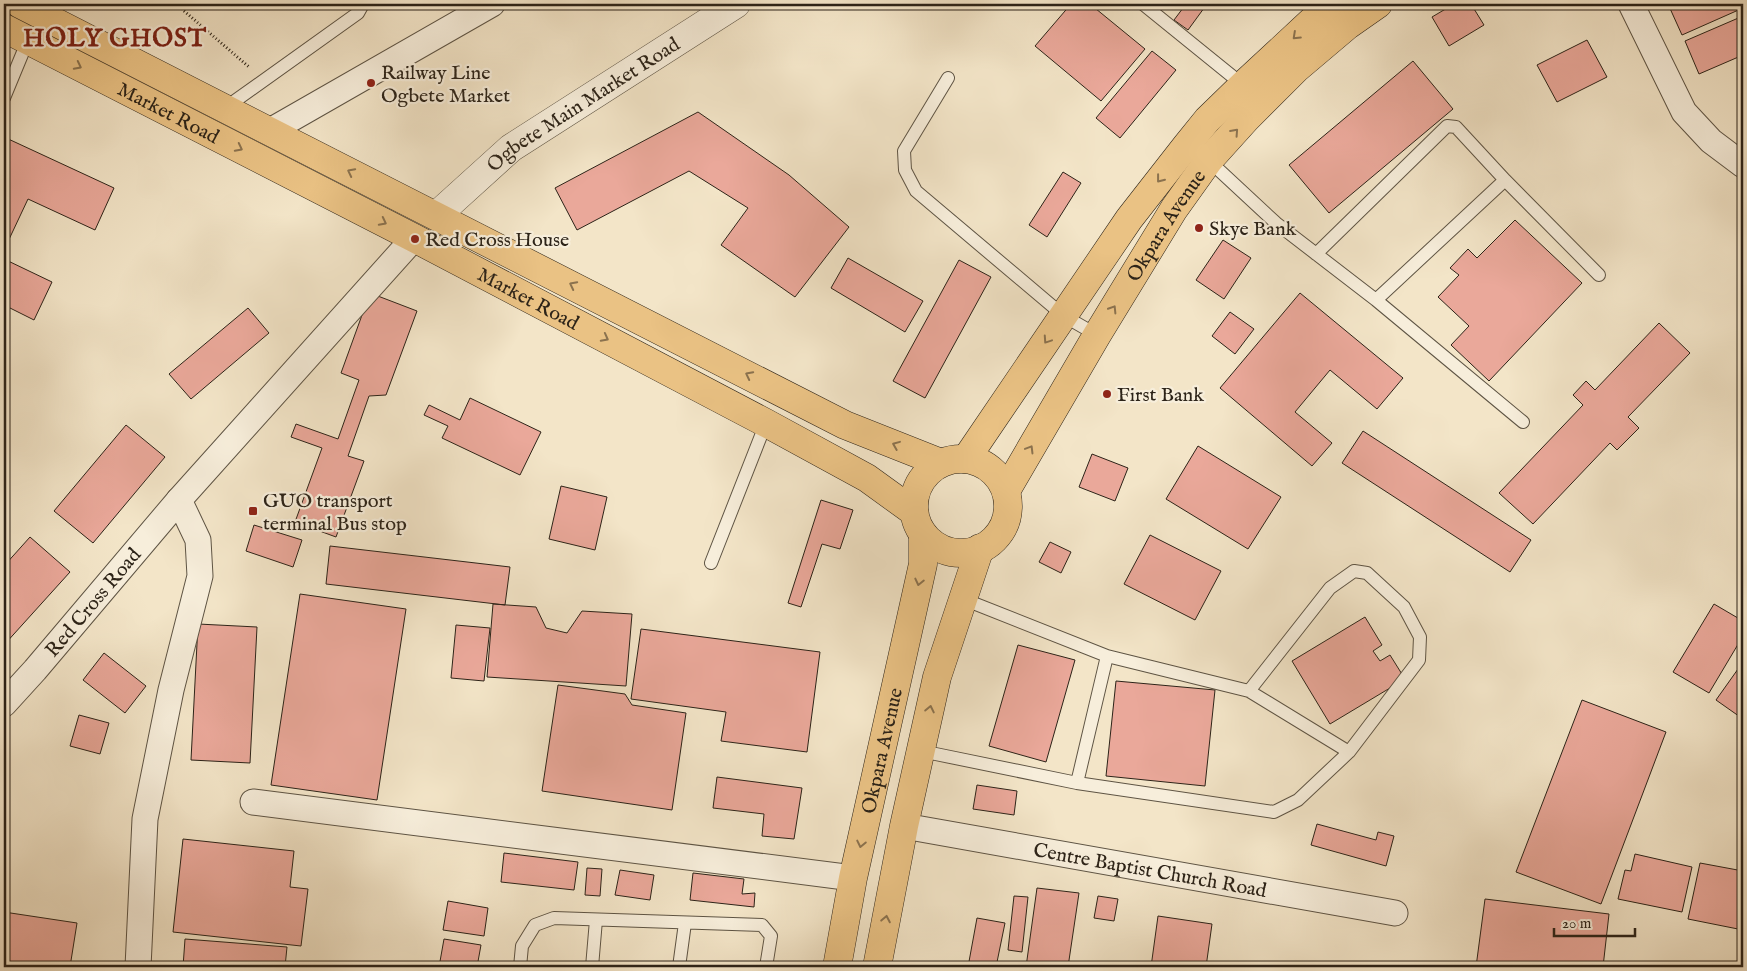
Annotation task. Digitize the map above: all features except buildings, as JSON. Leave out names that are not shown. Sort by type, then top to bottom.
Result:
[{"type":"main road","name":"Market Road","points":[[20,4],[437,215],[845,425],[954,461]]},
{"type":"main road","name":"Okpara Avenue","points":[[954,461],[1064,316],[1129,219],[1207,120],[1313,20],[1333,4]]},
{"type":"main road","name":"Okpara Avenue","points":[[1006,491],[1174,209],[1209,160],[1246,119],[1296,69],[1348,25],[1378,4]]},
{"type":"main road","name":"Market Road","points":[[4,28],[414,238],[766,423],[867,478],[918,523]]},
{"type":"main road","points":[[954,461],[979,462],[991,469],[1000,478],[1006,491],[1008,502],[1004,524],[998,534],[980,548],[965,552],[949,551],[934,545],[918,523],[914,497],[919,483],[929,471],[954,461]]},
{"type":"main road","name":"Okpara Avenue","points":[[837,967],[853,878],[923,564],[918,523]]},
{"type":"main road","name":"Okpara Avenue","points":[[877,967],[904,826],[937,678],[980,548]]},
{"type":"street","points":[[270,131],[492,4]]},
{"type":"street","name":"Ogbete Main Market Road","points":[[437,215],[511,148],[736,4]]},
{"type":"street","points":[[1632,4],[1684,112],[1711,140],[1743,165]]},
{"type":"street","name":"Red Cross Road","points":[[4,704],[179,500],[414,238]]},
{"type":"street","points":[[138,967],[145,819],[171,690],[200,576],[198,540],[179,500]]},
{"type":"street","points":[[253,802],[853,878]]},
{"type":"street","name":"Centre Baptist Church Road","points":[[904,826],[1395,913]]},
{"type":"lane","points":[[225,108],[358,13],[363,4]]},
{"type":"lane","points":[[1143,4],[1243,85]]},
{"type":"lane","points":[[4,98],[28,40]]},
{"type":"lane","points":[[948,78],[904,150],[905,170],[916,191],[1064,316],[1098,335]]},
{"type":"lane","points":[[1316,254],[1447,126],[1456,127],[1505,180],[1599,275]]},
{"type":"lane","points":[[1186,146],[1209,160],[1276,223],[1376,300],[1523,422]]},
{"type":"lane","points":[[1376,300],[1505,180]]},
{"type":"lane","points":[[711,563],[766,423]]},
{"type":"lane","points":[[921,751],[1077,783],[1274,812],[1298,800],[1349,752],[1420,660],[1420,637],[1404,607],[1367,573],[1354,571],[1330,588],[1249,691]]},
{"type":"lane","points":[[963,600],[1108,656],[1249,691],[1349,752]]},
{"type":"lane","points":[[1077,783],[1108,656]]},
{"type":"lane","points":[[520,967],[522,946],[535,925],[554,918],[762,925],[771,936],[766,967]]},
{"type":"lane","points":[[592,967],[596,920]]},
{"type":"lane","points":[[679,967],[685,923]]},
{"type":"path","points":[[176,4],[264,80]]},
{"type":"place","name":"Railway Line Ogbete Market","points":[[371,83]]},
{"type":"place","name":"Skye Bank","points":[[1199,228]]},
{"type":"place","name":"Red Cross House","points":[[415,239]]},
{"type":"place","name":"First Bank","points":[[1107,394]]},
{"type":"place","name":"GUO transport terminal Bus stop","points":[[253,511]]},
{"type":"district","name":"HOLY GHOST","points":[[115,37]]}]
